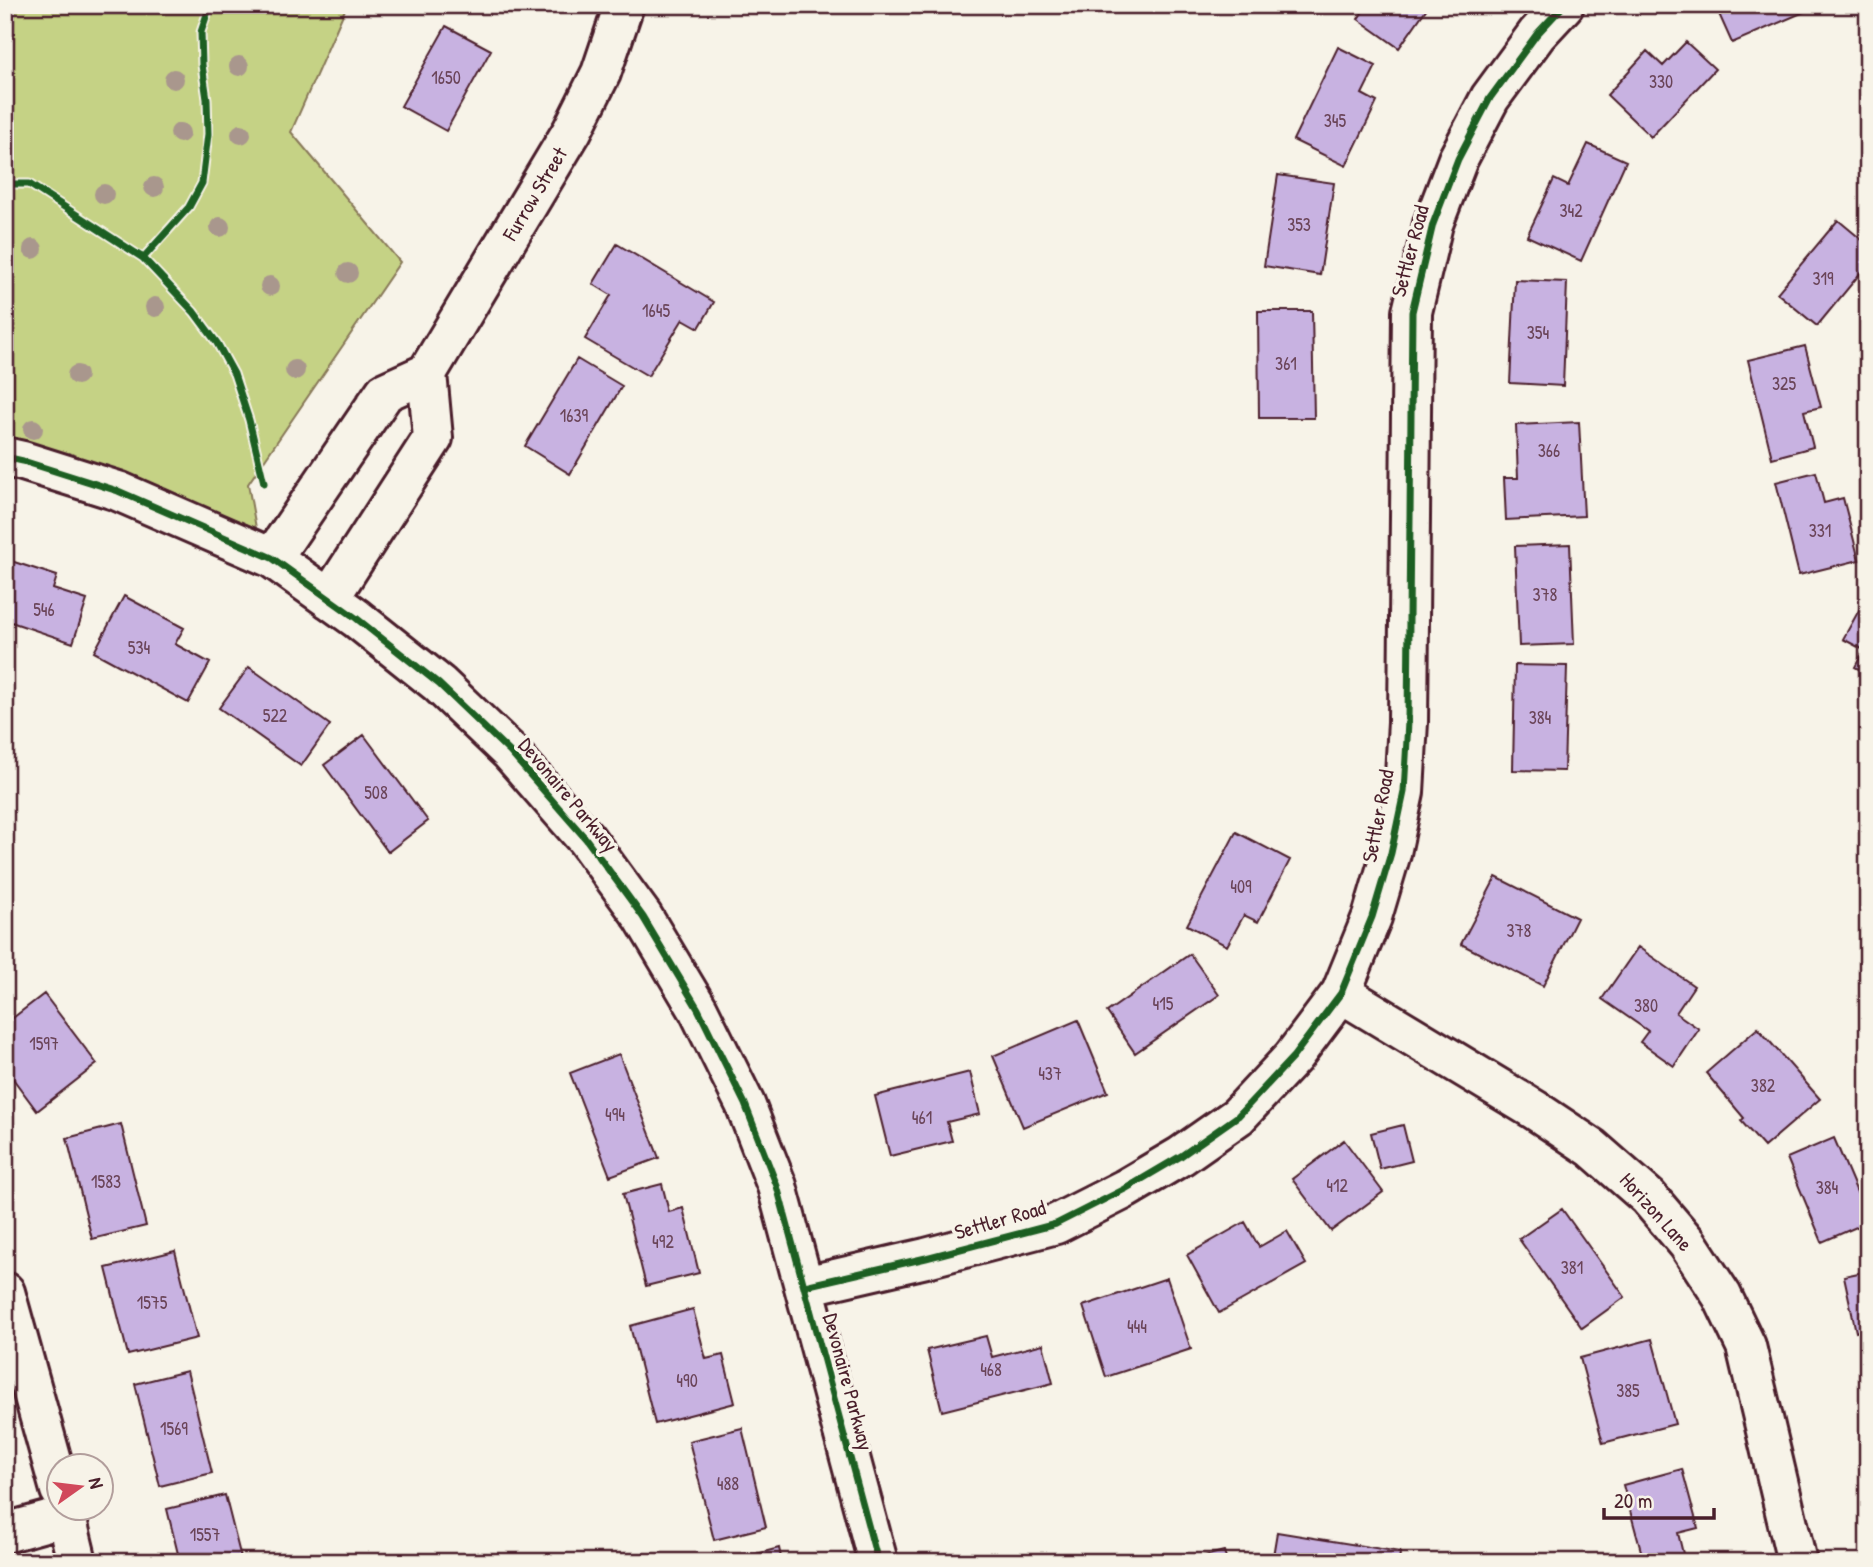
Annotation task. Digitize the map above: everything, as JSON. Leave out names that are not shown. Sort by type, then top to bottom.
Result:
[{"type":"street","name":"Furrow Street","points":[[427,373],[572,131],[601,74],[624,5]]},
{"type":"street","name":"Settler Road","points":[[805,1286],[980,1245],[1056,1224],[1125,1189],[1181,1156],[1238,1116],[1293,1057],[1341,993],[1372,917],[1391,853],[1404,792],[1408,722],[1412,312],[1433,224],[1458,159],[1490,99],[1537,34],[1564,5]]},
{"type":"street","points":[[272,558],[385,391],[427,373],[433,438],[329,599]]},
{"type":"street","name":"Devonaire Parkway","points":[[5,457],[118,491],[272,558],[356,618],[439,684],[510,752],[586,839],[643,918],[698,1009],[745,1104],[777,1186],[878,1562]]},
{"type":"street","name":"Horizon Lane","points":[[1341,993],[1535,1110],[1592,1148],[1648,1197],[1688,1244],[1722,1296],[1746,1346],[1797,1562]]},
{"type":"street","points":[[5,1292],[49,1452]]},
{"type":"street","points":[[5,1533],[46,1512]]},
{"type":"street","points":[[67,1522],[77,1562]]},
{"type":"green space","points":[[5,5],[347,5],[291,132],[400,262],[248,484],[256,528],[122,474],[5,436]]},
{"type":"building","points":[[1367,5],[1429,5],[1399,48],[1358,19]]},
{"type":"building","points":[[1715,5],[1820,5],[1732,43]]},
{"type":"building","points":[[446,26],[491,50],[446,131],[401,106]]},
{"type":"building","points":[[1686,42],[1715,69],[1651,137],[1607,95],[1647,51],[1663,66]]},
{"type":"building","points":[[1338,47],[1376,66],[1362,94],[1377,102],[1346,166],[1293,140]]},
{"type":"building","points":[[1588,144],[1626,161],[1581,261],[1527,236],[1554,179],[1568,186]]},
{"type":"building","points":[[1278,175],[1334,183],[1320,275],[1264,266]]},
{"type":"building","points":[[1838,220],[1868,245],[1868,264],[1817,326],[1777,293]]},
{"type":"building","points":[[617,244],[714,302],[699,328],[683,319],[648,376],[585,339],[611,295],[593,284]]},
{"type":"building","points":[[1515,280],[1567,282],[1563,386],[1510,383]]},
{"type":"building","points":[[1258,311],[1312,311],[1314,418],[1259,418]]},
{"type":"building","points":[[1805,346],[1821,407],[1804,411],[1813,447],[1772,458],[1748,360]]},
{"type":"building","points":[[577,359],[622,386],[570,474],[525,446]]},
{"type":"building","points":[[1579,422],[1584,516],[1506,520],[1504,478],[1518,478],[1516,425]]},
{"type":"building","points":[[1816,472],[1824,503],[1843,498],[1859,560],[1799,575],[1776,482]]},
{"type":"building","points":[[1570,544],[1574,644],[1519,646],[1515,546]]},
{"type":"building","points":[[5,559],[57,576],[53,589],[87,600],[73,643],[5,620]]},
{"type":"building","points":[[1868,594],[1868,674],[1855,667],[1864,650],[1843,639]]},
{"type":"building","points":[[124,596],[184,628],[175,644],[210,663],[188,703],[94,652]]},
{"type":"building","points":[[1515,665],[1567,666],[1564,771],[1513,770]]},
{"type":"building","points":[[249,667],[330,725],[301,766],[219,708]]},
{"type":"building","points":[[364,735],[428,821],[388,852],[324,765]]},
{"type":"building","points":[[1236,832],[1290,860],[1258,922],[1244,915],[1227,946],[1187,925]]},
{"type":"building","points":[[1496,877],[1577,918],[1543,986],[1461,944]]},
{"type":"building","points":[[1638,947],[1694,986],[1676,1013],[1699,1029],[1674,1066],[1640,1042],[1648,1031],[1602,999]]},
{"type":"building","points":[[1190,954],[1219,995],[1135,1053],[1107,1012]]},
{"type":"building","points":[[44,994],[97,1064],[37,1111],[5,1068],[5,1024]]},
{"type":"building","points":[[1078,1020],[1108,1092],[1023,1127],[993,1056]]},
{"type":"building","points":[[1758,1028],[1820,1099],[1764,1147],[1741,1121],[1744,1118],[1706,1073]]},
{"type":"building","points":[[619,1054],[659,1158],[610,1176],[570,1073]]},
{"type":"building","points":[[970,1072],[980,1114],[947,1122],[952,1141],[890,1156],[875,1096]]},
{"type":"building","points":[[121,1124],[146,1226],[92,1239],[67,1138]]},
{"type":"building","points":[[1403,1125],[1412,1161],[1380,1169],[1371,1133]]},
{"type":"building","points":[[1834,1138],[1868,1222],[1822,1242],[1787,1158]]},
{"type":"building","points":[[1344,1140],[1383,1192],[1331,1231],[1292,1179]]},
{"type":"building","points":[[662,1184],[669,1212],[683,1208],[699,1273],[646,1286],[623,1194]]},
{"type":"building","points":[[1562,1209],[1625,1297],[1582,1328],[1519,1239]]},
{"type":"building","points":[[1245,1222],[1259,1247],[1287,1231],[1306,1264],[1219,1313],[1187,1255]]},
{"type":"building","points":[[175,1251],[197,1338],[128,1355],[106,1268]]},
{"type":"building","points":[[1868,1271],[1868,1329],[1856,1332],[1844,1276]]},
{"type":"building","points":[[1167,1278],[1191,1349],[1106,1377],[1083,1306]]},
{"type":"building","points":[[693,1309],[706,1359],[723,1355],[735,1403],[655,1424],[630,1326]]},
{"type":"building","points":[[986,1336],[992,1357],[1043,1344],[1053,1383],[942,1411],[927,1350]]},
{"type":"building","points":[[1652,1339],[1675,1424],[1603,1443],[1580,1358]]},
{"type":"building","points":[[187,1371],[212,1473],[160,1486],[135,1384]]},
{"type":"building","points":[[742,1428],[766,1527],[714,1540],[689,1441]]},
{"type":"building","points":[[1682,1469],[1698,1528],[1678,1533],[1685,1562],[1644,1562],[1623,1485]]},
{"type":"building","points":[[225,1495],[242,1562],[180,1562],[167,1509]]},
{"type":"building","points":[[1277,1532],[1400,1552],[1399,1562],[1272,1562]]},
{"type":"building","points":[[779,1548],[782,1562],[726,1562]]},
{"type":"building","points":[[1224,1551],[1227,1562],[1182,1562]]},
{"type":"cycle path","points":[[143,258],[189,207],[202,183],[208,134],[201,32],[210,5]]},
{"type":"cycle path","points":[[805,1286],[1056,1224],[1125,1189],[1181,1156],[1238,1116],[1293,1057],[1341,993],[1372,917],[1391,853],[1404,792],[1408,722],[1412,312],[1433,224],[1458,159],[1490,98],[1537,34],[1564,5]]},
{"type":"cycle path","points":[[5,184],[29,184],[143,258],[194,312],[217,343],[234,374],[249,420],[264,483]]},
{"type":"cycle path","points":[[5,457],[118,491],[272,558],[356,618],[439,684],[510,752],[586,839],[643,917],[698,1009],[745,1104],[777,1186],[878,1562]]}]
